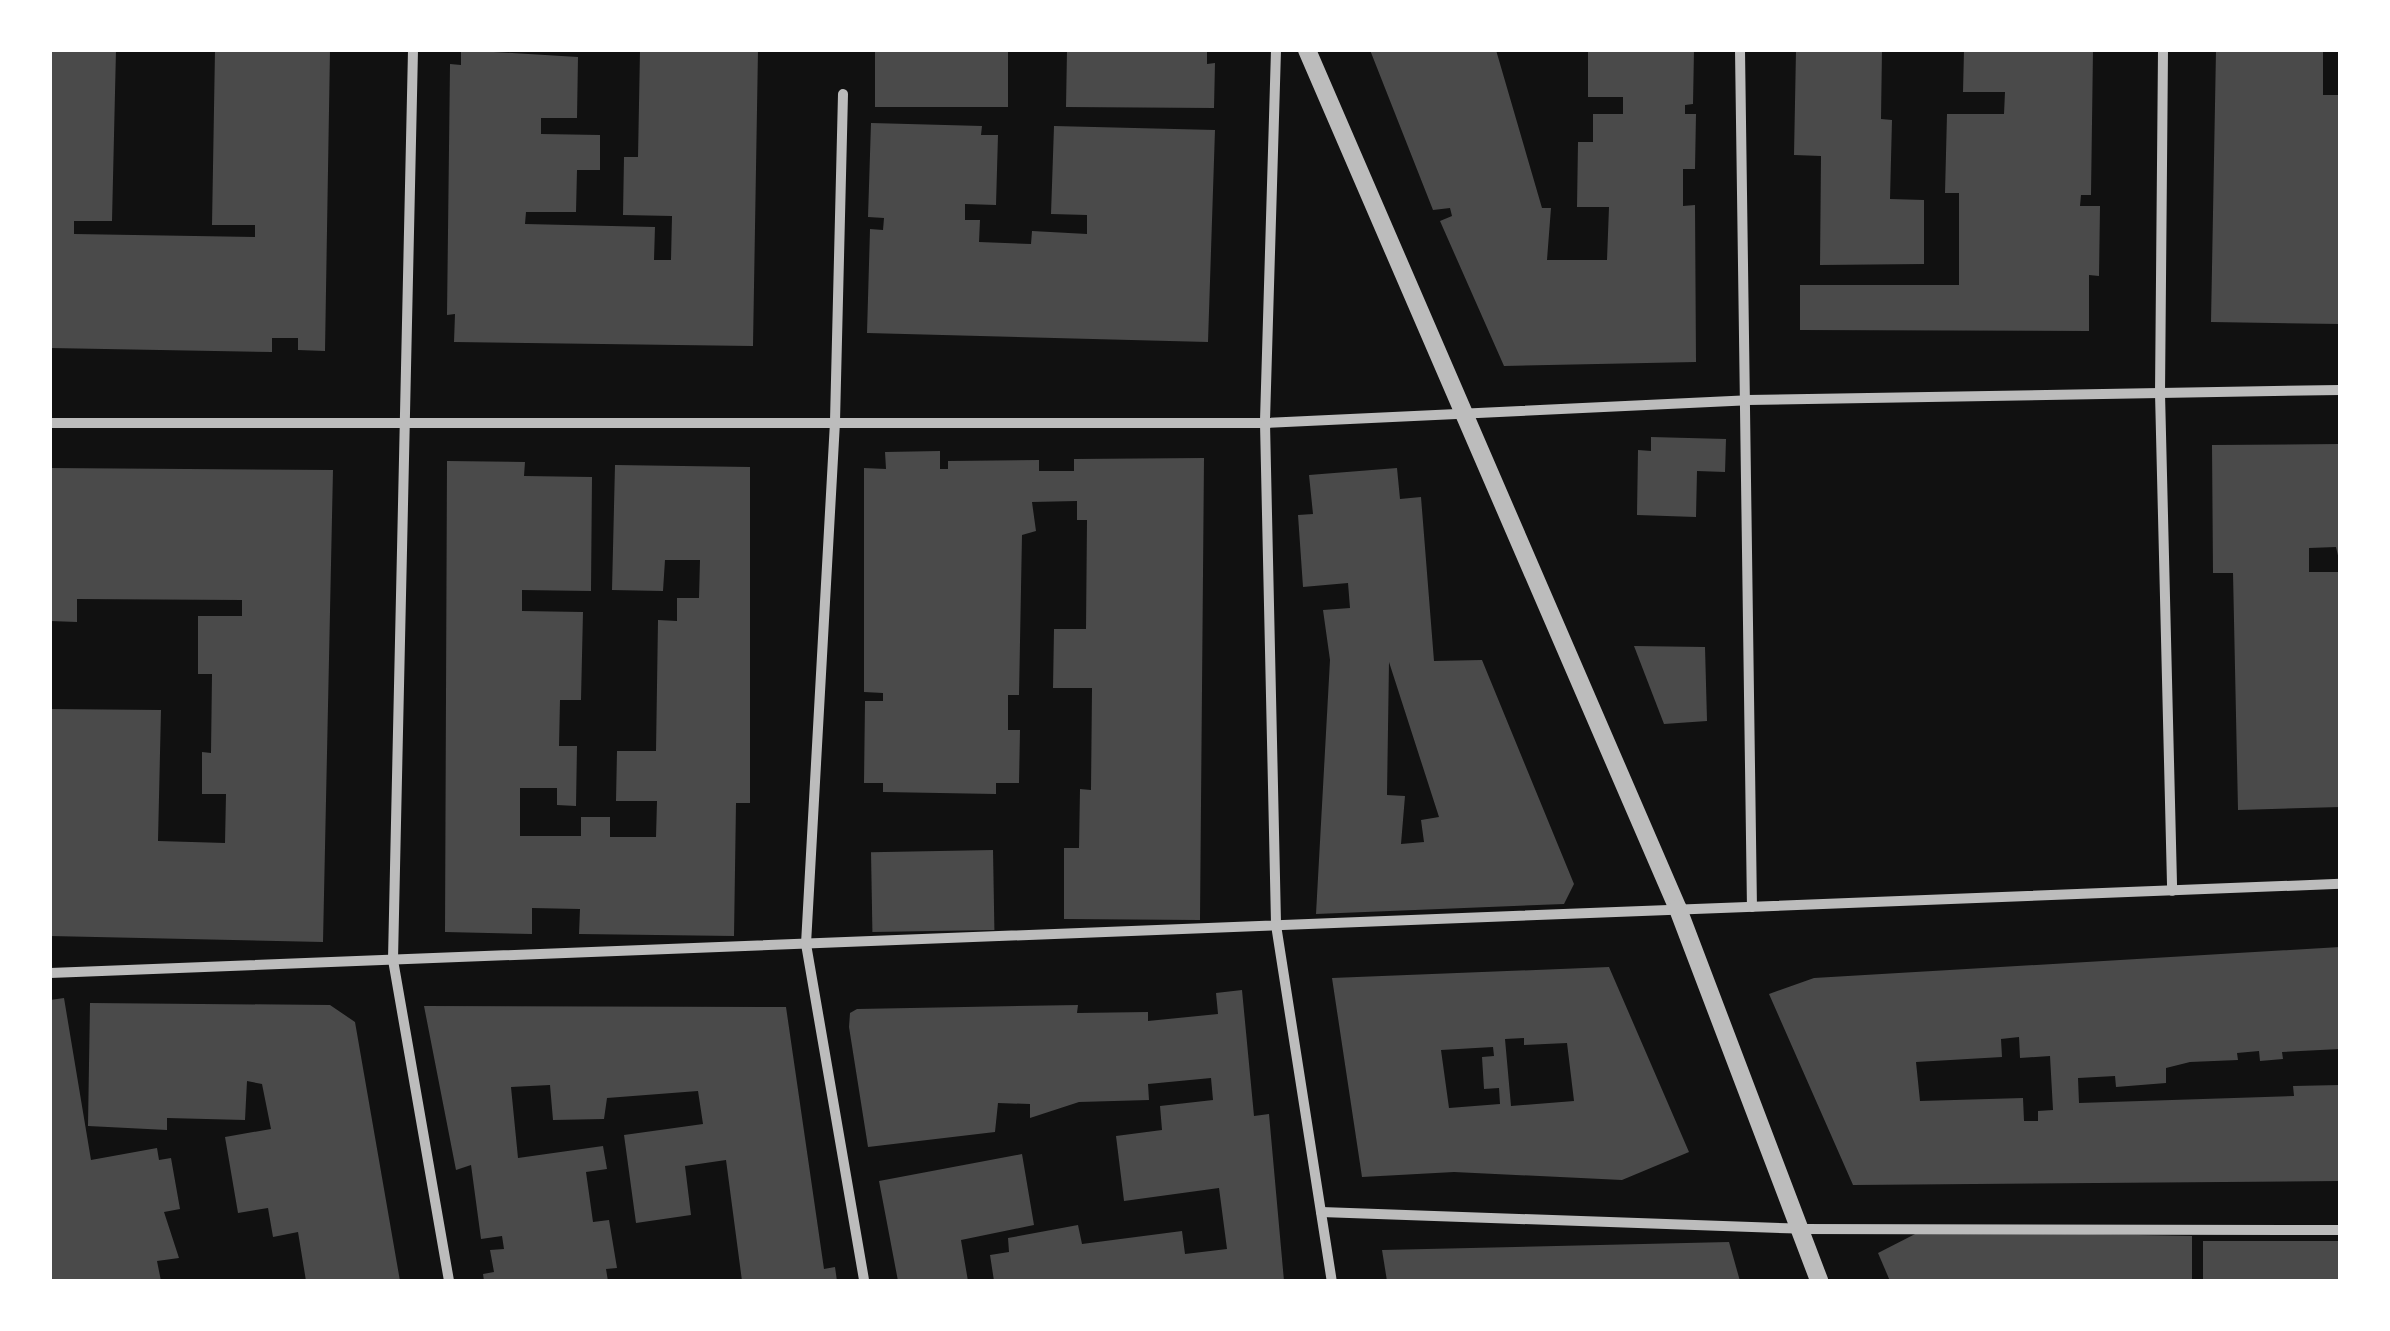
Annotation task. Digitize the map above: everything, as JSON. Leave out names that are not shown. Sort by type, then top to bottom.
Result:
[{"type":"street","points":[[413,50],[393,960],[449,1281]]},
{"type":"street","points":[[1276,50],[1266,423],[1276,925],[1332,1281]]},
{"type":"street","points":[[1307,50],[1460,417],[1678,910],[1819,1281]]},
{"type":"street","points":[[1740,50],[1748,400],[1752,907]]},
{"type":"street","points":[[2163,50],[2160,393],[2172,891]]},
{"type":"street","points":[[843,94],[835,422],[806,944],[864,1281]]},
{"type":"street","points":[[50,423],[1266,423],[1460,417],[1748,400],[2340,390]]},
{"type":"street","points":[[50,973],[2340,884]]},
{"type":"street","points":[[1321,1212],[1797,1228],[2340,1230]]},
{"type":"building","points":[[50,50],[116,50],[112,221],[74,221],[74,234],[255,237],[255,225],[212,225],[215,50],[330,50],[325,351],[298,350],[298,338],[272,338],[272,352],[50,348]]},
{"type":"building","points":[[461,50],[578,57],[577,118],[541,118],[541,134],[600,135],[600,170],[577,170],[576,212],[526,212],[525,224],[655,227],[654,260],[671,260],[672,216],[623,215],[624,157],[638,157],[640,50],[758,50],[753,346],[454,342],[455,314],[447,315],[450,64],[461,65]]},
{"type":"building","points":[[875,50],[1008,50],[1008,107],[875,107]]},
{"type":"building","points":[[1067,50],[1207,50],[1207,64],[1215,63],[1214,108],[1066,107]]},
{"type":"building","points":[[1370,50],[1496,50],[1542,208],[1551,208],[1547,260],[1607,260],[1609,207],[1577,207],[1578,142],[1593,142],[1593,114],[1623,114],[1623,97],[1588,97],[1588,50],[1694,50],[1693,104],[1685,105],[1685,114],[1696,114],[1695,169],[1683,169],[1683,206],[1695,205],[1696,362],[1504,366],[1440,221],[1452,216],[1450,208],[1433,210]]},
{"type":"building","points":[[1796,50],[1882,50],[1881,119],[1892,120],[1890,199],[1924,200],[1924,264],[1820,265],[1821,156],[1794,155]]},
{"type":"building","points":[[1964,50],[2093,50],[2091,195],[2081,195],[2080,206],[2100,206],[2099,276],[2089,275],[2089,331],[1800,330],[1800,285],[1959,285],[1959,193],[1945,193],[1947,114],[2004,114],[2005,92],[1963,92]]},
{"type":"building","points":[[2216,50],[2323,50],[2323,95],[2340,95],[2340,324],[2211,322]]},
{"type":"building","points":[[871,123],[982,126],[981,135],[998,135],[996,205],[965,204],[965,220],[980,220],[979,242],[1031,244],[1032,231],[1087,234],[1087,215],[1051,214],[1054,126],[1215,130],[1208,342],[867,333],[870,229],[883,230],[884,218],[868,217]]},
{"type":"building","points":[[1651,437],[1726,439],[1725,472],[1697,471],[1696,517],[1637,515],[1638,450],[1651,451]]},
{"type":"building","points":[[2340,444],[2340,564],[2336,547],[2309,548],[2309,572],[2340,572],[2340,807],[2238,810],[2233,573],[2213,573],[2212,445]]},
{"type":"building","points":[[940,451],[940,469],[948,469],[948,461],[1039,460],[1039,471],[1074,471],[1074,459],[1204,458],[1200,920],[1064,919],[1064,848],[1079,848],[1080,789],[1091,790],[1092,688],[1053,688],[1054,629],[1086,629],[1087,520],[1077,520],[1077,501],[1032,502],[1036,531],[1022,535],[1019,695],[1008,695],[1008,730],[1020,730],[1019,783],[996,783],[996,794],[883,792],[883,783],[864,783],[865,701],[883,701],[883,693],[864,692],[864,468],[886,469],[885,452]]},
{"type":"building","points":[[447,461],[525,462],[524,476],[592,477],[591,591],[522,590],[522,611],[583,612],[581,700],[560,700],[559,746],[577,746],[576,806],[557,805],[557,788],[520,788],[520,836],[581,836],[581,817],[610,817],[610,837],[656,837],[657,801],[616,801],[617,751],[656,751],[658,620],[677,621],[677,598],[699,598],[700,560],[665,560],[663,591],[612,590],[615,465],[750,467],[750,803],[736,803],[734,936],[579,934],[580,909],[532,908],[532,934],[445,932]]},
{"type":"building","points":[[50,468],[333,470],[323,942],[50,936],[50,709],[161,710],[158,841],[225,843],[226,794],[202,794],[202,752],[211,753],[212,674],[198,674],[198,616],[242,616],[242,600],[77,599],[77,622],[50,621]]},
{"type":"building","points":[[1397,468],[1400,499],[1421,497],[1434,661],[1482,660],[1574,884],[1564,904],[1316,914],[1330,660],[1323,610],[1350,608],[1348,583],[1303,587],[1298,515],[1313,514],[1309,475]],"holes":[[[1389,662],[1439,817],[1421,820],[1424,842],[1401,844],[1405,796],[1387,795]]]},
{"type":"building","points":[[1634,646],[1705,647],[1707,721],[1664,724]]},
{"type":"building","points":[[993,850],[994,930],[872,932],[871,852]]},
{"type":"building","points":[[2340,947],[2340,1049],[2282,1052],[2283,1059],[2260,1061],[2259,1051],[2237,1053],[2238,1060],[2190,1062],[2166,1068],[2166,1083],[2116,1087],[2115,1076],[2078,1078],[2079,1103],[2294,1096],[2293,1086],[2340,1085],[2340,1181],[1853,1185],[1769,994],[1814,978]],"holes":[[[2019,1037],[2020,1058],[2050,1056],[2053,1110],[2038,1111],[2038,1121],[2024,1121],[2023,1098],[1920,1101],[1916,1062],[2002,1057],[2001,1039]]]},
{"type":"building","points":[[1609,967],[1689,1152],[1622,1180],[1454,1172],[1362,1177],[1332,978]],"holes":[[[1524,1038],[1524,1045],[1567,1043],[1574,1101],[1511,1106],[1505,1039]],[[1493,1047],[1494,1056],[1482,1057],[1484,1089],[1499,1088],[1500,1104],[1449,1108],[1441,1050]]]},
{"type":"building","points":[[1242,990],[1254,1116],[1269,1114],[1284,1281],[994,1281],[990,1255],[1009,1252],[1008,1238],[1078,1225],[1082,1244],[1182,1231],[1185,1254],[1227,1249],[1219,1188],[1124,1201],[1116,1136],[1162,1130],[1160,1106],[1213,1100],[1211,1078],[1148,1084],[1149,1100],[1079,1102],[1030,1118],[1030,1104],[998,1103],[995,1132],[868,1147],[849,1027],[850,1013],[857,1009],[1078,1005],[1077,1013],[1148,1012],[1148,1021],[1218,1014],[1216,993]]},
{"type":"building","points":[[64,998],[91,1160],[157,1148],[159,1160],[171,1158],[180,1209],[164,1212],[179,1258],[157,1261],[161,1281],[50,1281],[50,1000]]},
{"type":"building","points":[[90,1003],[330,1005],[355,1022],[400,1281],[306,1281],[298,1232],[273,1237],[268,1208],[238,1213],[225,1137],[271,1129],[262,1084],[247,1081],[245,1120],[167,1118],[167,1130],[88,1126]]},
{"type":"building","points":[[424,1006],[786,1007],[824,1269],[835,1267],[837,1281],[742,1281],[726,1160],[685,1166],[691,1215],[636,1223],[624,1135],[703,1124],[698,1091],[607,1098],[604,1119],[553,1120],[550,1085],[511,1087],[518,1158],[603,1146],[607,1169],[586,1172],[593,1222],[609,1220],[617,1268],[606,1269],[608,1281],[484,1281],[483,1274],[494,1272],[490,1250],[504,1249],[502,1236],[481,1239],[471,1165],[456,1170]]},
{"type":"building","points":[[1022,1154],[1034,1225],[961,1240],[968,1281],[898,1281],[879,1181]]},
{"type":"building","points":[[1921,1231],[2192,1236],[2192,1281],[1890,1281],[1878,1253]]},
{"type":"building","points":[[2203,1241],[2340,1241],[2340,1281],[2203,1281]]},
{"type":"building","points":[[1729,1242],[1740,1281],[1387,1281],[1382,1250]]}]
